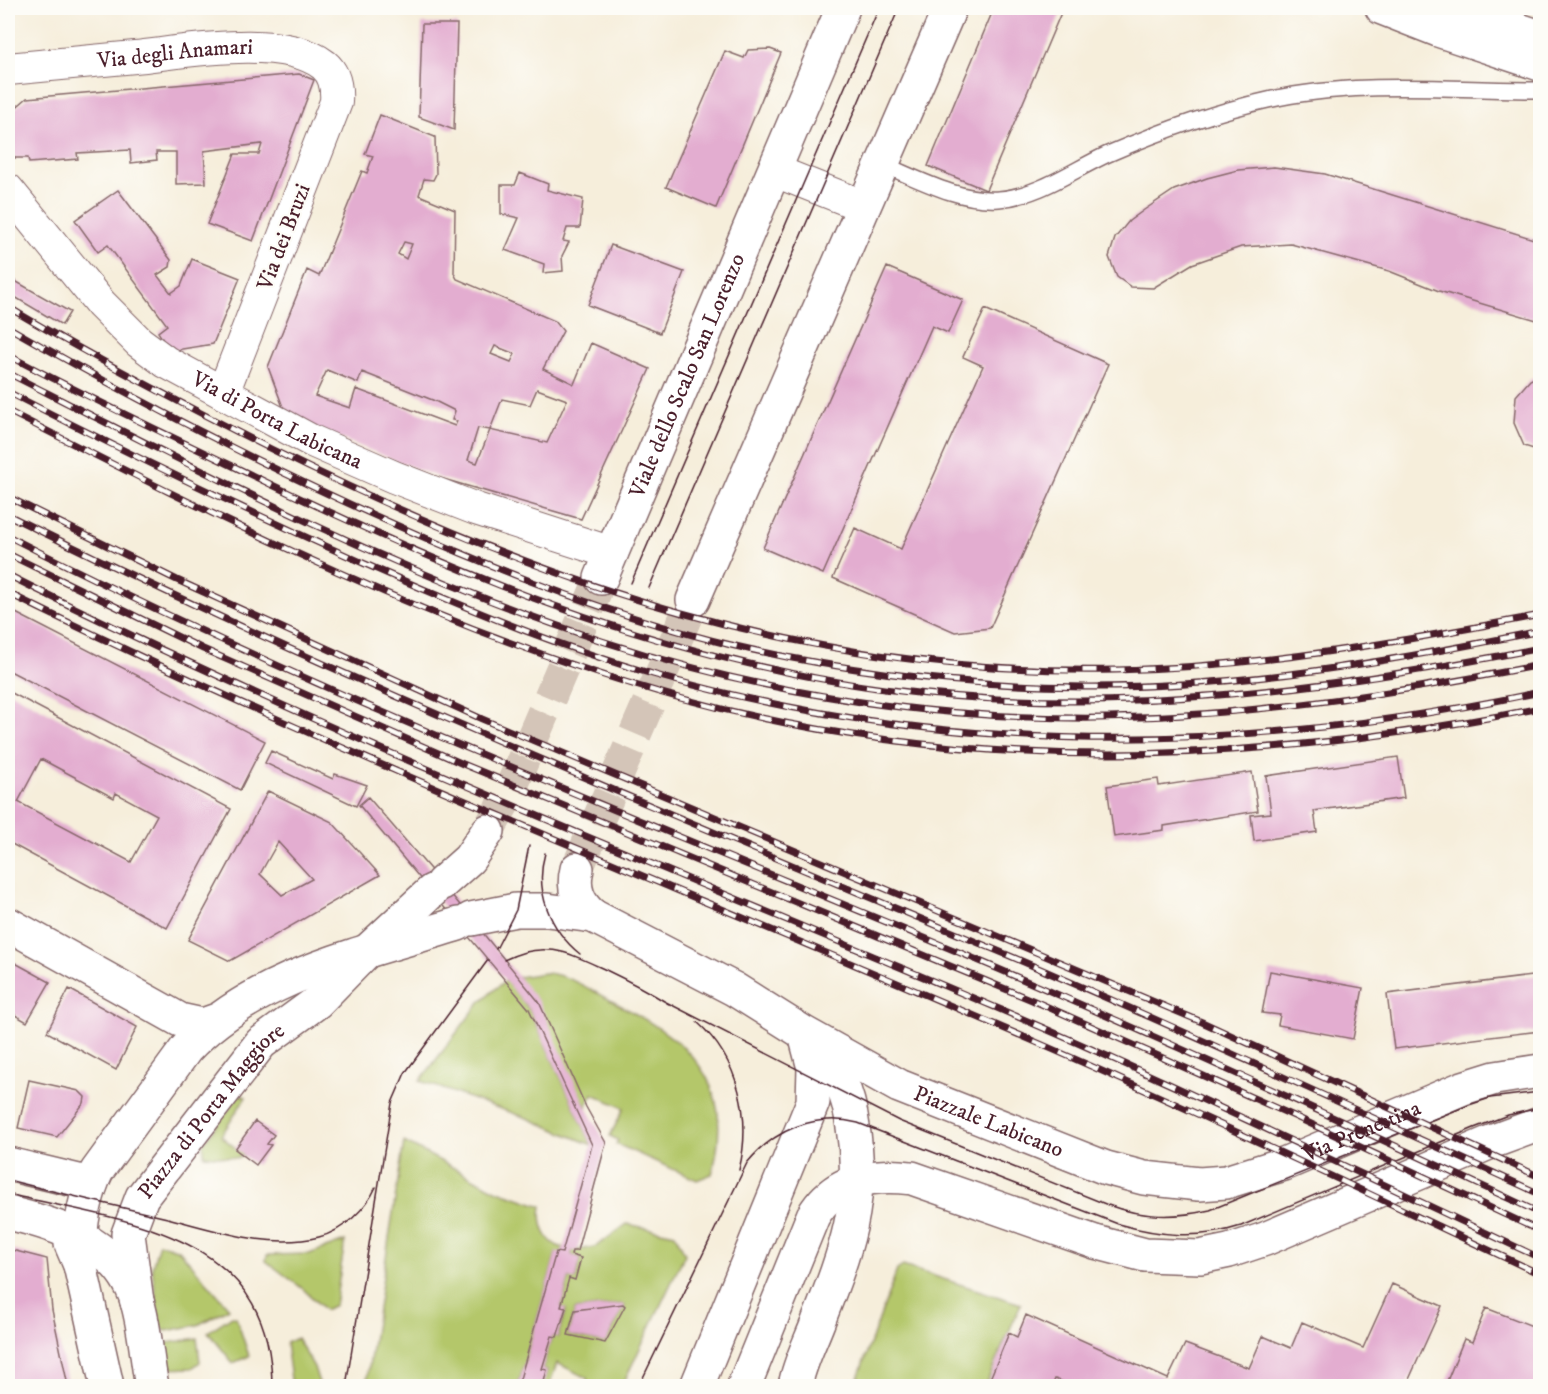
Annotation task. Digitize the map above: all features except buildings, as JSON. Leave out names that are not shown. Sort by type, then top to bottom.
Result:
[{"type":"main road","name":"Viale dello Scalo San Lorenzo","points":[[607,565],[843,8]]},
{"type":"main road","points":[[693,600],[950,8]]},
{"type":"main road","points":[[1382,8],[1438,30],[1540,64]]},
{"type":"main road","points":[[1453,8],[1540,38]]},
{"type":"main road","points":[[364,954],[469,859],[488,831]]},
{"type":"main road","points":[[578,869],[575,881],[577,895],[582,905],[593,916]]},
{"type":"main road","name":"Piazzale Labicano","points":[[516,910],[547,910],[593,916],[734,988],[804,1033],[899,1086],[1106,1168],[1144,1178],[1183,1183]]},
{"type":"main road","name":"Piazza di Porta Maggiore","points":[[107,1386],[71,1243],[99,1166],[186,1049],[217,1020],[283,982],[465,922],[516,910]]},
{"type":"main road","points":[[8,924],[180,1020],[203,1025],[217,1020]]},
{"type":"main road","name":"Piazza di Porta Maggiore","points":[[152,1386],[128,1234],[135,1211],[142,1197],[261,1043],[317,1002],[364,954]]},
{"type":"main road","points":[[697,1386],[813,1102],[814,1068],[804,1033]]},
{"type":"main road","name":"Piazzale Labicano","points":[[796,1381],[848,1244],[857,1180],[854,1135],[843,1086],[830,1061],[804,1033]]},
{"type":"main road","name":"Via Prenestina","points":[[1183,1183],[1210,1184],[1237,1179],[1284,1164],[1463,1088],[1503,1076],[1540,1071]]},
{"type":"main road","points":[[744,1386],[813,1216],[831,1193],[857,1180],[888,1175],[912,1178],[1095,1242],[1145,1255],[1200,1257],[1243,1246],[1288,1230],[1491,1142],[1540,1124]]},
{"type":"main road","points":[[8,1164],[91,1184]]},
{"type":"main road","points":[[8,1213],[71,1243]]},
{"type":"main road","name":"Piazza di Porta Maggiore","points":[[71,1243],[115,1265],[126,1279],[137,1302]]},
{"type":"street","name":"Via degli Anamari","points":[[8,69],[251,47],[280,50],[311,59],[325,66],[334,79]]},
{"type":"street","name":"Via dei Bruzi","points":[[223,393],[333,112],[337,95],[334,79]]},
{"type":"street","points":[[774,171],[863,206]]},
{"type":"street","name":"Via di Porta Labicana","points":[[8,190],[86,287],[127,331],[166,362],[312,441],[607,565]]},
{"type":"lane","points":[[882,164],[961,195],[998,199],[1035,190],[1106,155],[1158,134],[1269,100],[1333,91],[1368,89],[1540,90]]},
{"type":"green space","points":[[545,973],[578,983],[636,1014],[682,1046],[699,1065],[711,1087],[718,1111],[718,1140],[712,1174],[697,1180],[616,1144],[618,1140],[610,1136],[624,1108],[593,1094],[586,1107],[518,977]]},
{"type":"green space","points":[[506,980],[529,1009],[592,1145],[527,1118],[420,1081],[480,1002]]},
{"type":"green space","points":[[240,1094],[246,1097],[221,1136],[244,1155],[238,1158],[204,1155],[203,1144]]},
{"type":"green space","points":[[404,1142],[498,1191],[542,1206],[543,1226],[548,1238],[557,1246],[564,1248],[562,1253],[556,1253],[518,1386],[366,1386]]},
{"type":"green space","points":[[627,1224],[675,1234],[685,1254],[622,1386],[587,1386],[587,1378],[557,1363],[549,1386],[543,1386],[547,1370],[542,1369],[552,1336],[558,1337],[566,1309],[561,1307],[569,1278],[575,1280],[581,1258],[571,1255],[572,1251],[595,1247]],"holes":[[[622,1304],[625,1306],[605,1343],[568,1335],[575,1310]]]},
{"type":"green space","points":[[345,1241],[335,1305],[325,1310],[303,1289],[266,1261],[267,1255],[309,1254]]},
{"type":"green space","points":[[159,1243],[179,1250],[229,1308],[198,1325],[166,1331],[160,1327],[152,1267]]},
{"type":"green space","points":[[903,1266],[1021,1304],[985,1386],[855,1386],[897,1270]]},
{"type":"green space","points":[[232,1316],[236,1317],[249,1356],[233,1363],[208,1332]]},
{"type":"green space","points":[[197,1338],[200,1362],[192,1368],[164,1369],[161,1344]]},
{"type":"green space","points":[[297,1338],[314,1367],[320,1386],[292,1386],[286,1343]]},
{"type":"tunnel","points":[[488,831],[508,795],[601,578]]},
{"type":"tunnel","points":[[577,869],[693,600]]},
{"type":"tram line","points":[[631,583],[879,8]]},
{"type":"tram line","points":[[649,588],[899,8]]},
{"type":"tram line","points":[[496,949],[516,910],[529,846]]},
{"type":"tram line","points":[[545,853],[542,881],[547,909],[560,933],[580,954]]},
{"type":"tram line","points":[[504,960],[531,951],[567,953],[613,973],[669,1004]]},
{"type":"tram line","points":[[346,1386],[392,1103],[405,1073],[488,960]]},
{"type":"tram line","points":[[662,1000],[899,1121],[1108,1205],[1146,1214],[1172,1215],[1210,1210],[1469,1105],[1490,1098],[1540,1092]]},
{"type":"tram line","points":[[697,1022],[723,1053],[739,1090],[744,1130],[739,1170]]},
{"type":"tram line","points":[[639,1386],[747,1163],[770,1141],[811,1122],[842,1120],[858,1123],[1118,1224],[1164,1234],[1195,1235],[1241,1226],[1474,1128],[1508,1115],[1540,1108]]},
{"type":"tram line","points":[[8,1180],[221,1232],[260,1240],[280,1241],[319,1237],[337,1230],[360,1211],[376,1187]]},
{"type":"tram line","points":[[8,1194],[142,1226],[183,1242],[219,1264],[247,1294],[265,1334],[272,1386]]},
{"type":"railway","points":[[8,307],[138,380],[271,449],[373,498],[475,541],[577,580],[680,612],[785,638],[892,657],[1002,668],[1116,670],[1223,664],[1330,652],[1540,615]]},
{"type":"railway","points":[[8,327],[151,406],[248,455],[346,503],[437,543],[519,577],[645,621],[774,655],[906,676],[995,684],[1142,686],[1199,683],[1314,671],[1427,653],[1540,631]]},
{"type":"railway","points":[[8,355],[122,413],[317,506],[474,575],[633,632],[714,655],[798,675],[884,689],[966,697],[1049,701],[1131,700],[1214,696],[1296,688],[1377,677],[1540,648]]},
{"type":"railway","points":[[8,373],[226,483],[449,584],[602,641],[760,684],[867,703],[921,709],[1029,717],[1094,718],[1158,716],[1286,706],[1414,688],[1540,665]]},
{"type":"railway","points":[[8,392],[273,522],[471,609],[618,664],[766,702],[876,722],[986,733],[1097,738],[1208,736],[1318,728],[1429,713],[1540,692]]},
{"type":"railway","points":[[8,411],[254,533],[421,608],[593,672],[680,698],[787,723],[894,741],[1002,751],[1109,754],[1217,751],[1325,742],[1433,727],[1540,708]]},
{"type":"railway","points":[[8,497],[177,580],[482,719],[1202,1022],[1540,1177]]},
{"type":"railway","points":[[8,515],[131,575],[380,689],[1077,985],[1540,1194]]},
{"type":"railway","points":[[8,536],[124,594],[359,702],[1030,982],[1250,1079],[1540,1213]]},
{"type":"railway","points":[[8,554],[203,649],[463,764],[1032,1000],[1294,1116],[1540,1231]]},
{"type":"railway","points":[[8,575],[130,635],[377,747],[1072,1040],[1540,1258]]},
{"type":"railway","points":[[8,593],[252,708],[1133,1085],[1540,1274]]}]
